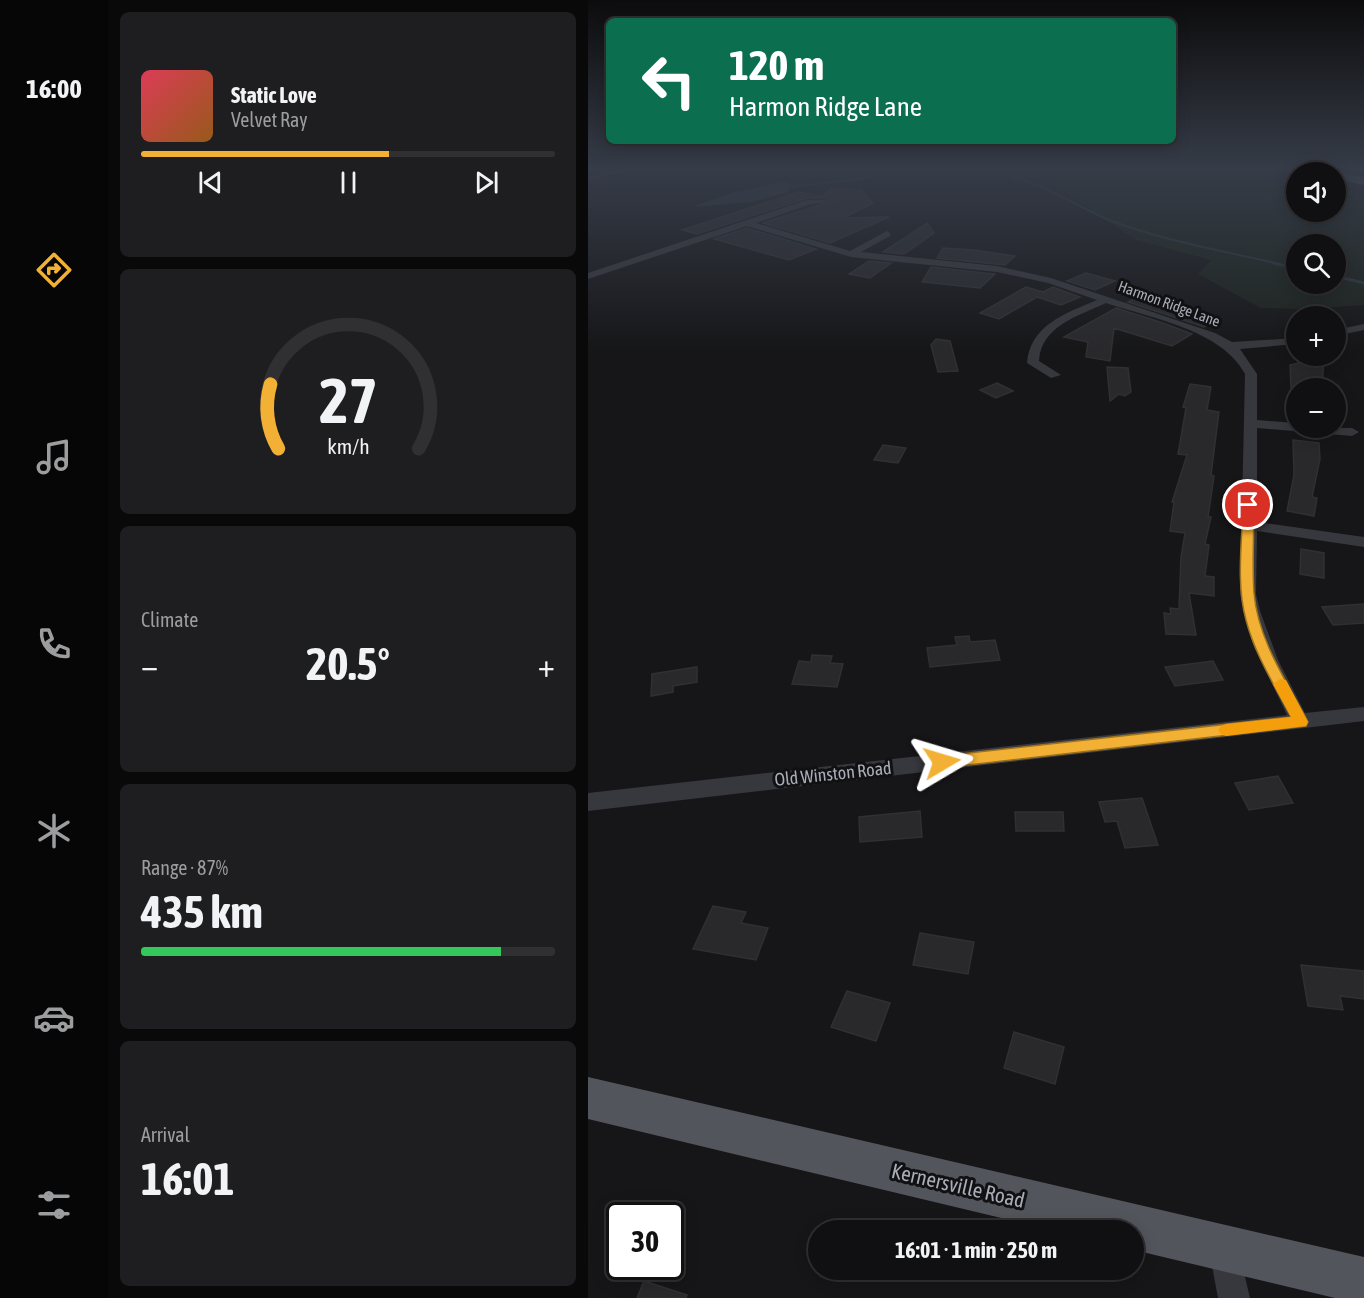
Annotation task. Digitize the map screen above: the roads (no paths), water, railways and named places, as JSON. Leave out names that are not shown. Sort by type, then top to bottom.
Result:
[{"type":"main road","name":"Kernersville Road","points":[[588,1098],[1364,1281]]},
{"type":"street","points":[[588,276],[724,231]]},
{"type":"street","name":"Harmon Ridge Lane","points":[[772,231],[851,254],[904,261],[997,268],[1034,276],[1196,329],[1230,346],[1242,357],[1251,374],[1248,594],[1252,620],[1264,652],[1300,722]]},
{"type":"street","points":[[851,254],[887,234]]},
{"type":"street","points":[[1055,375],[1033,363],[1032,353],[1038,339],[1057,323],[1107,299]]},
{"type":"street","points":[[1346,331],[1364,327]]},
{"type":"street","points":[[1230,346],[1286,342]]},
{"type":"street","points":[[1250,423],[1286,426]]},
{"type":"street","points":[[1346,431],[1352,432]]},
{"type":"street","points":[[1248,525],[1364,542]]},
{"type":"street","name":"Old Winston Road","points":[[588,802],[1364,714]]},
{"type":"street","points":[[1225,1248],[1234,1298]]},
{"type":"waterway","points":[[1142,231],[1172,240],[1280,264]]},
{"type":"waterway","points":[[1273,263],[1286,266]]},
{"type":"waterway","points":[[1346,279],[1364,283]]}]
